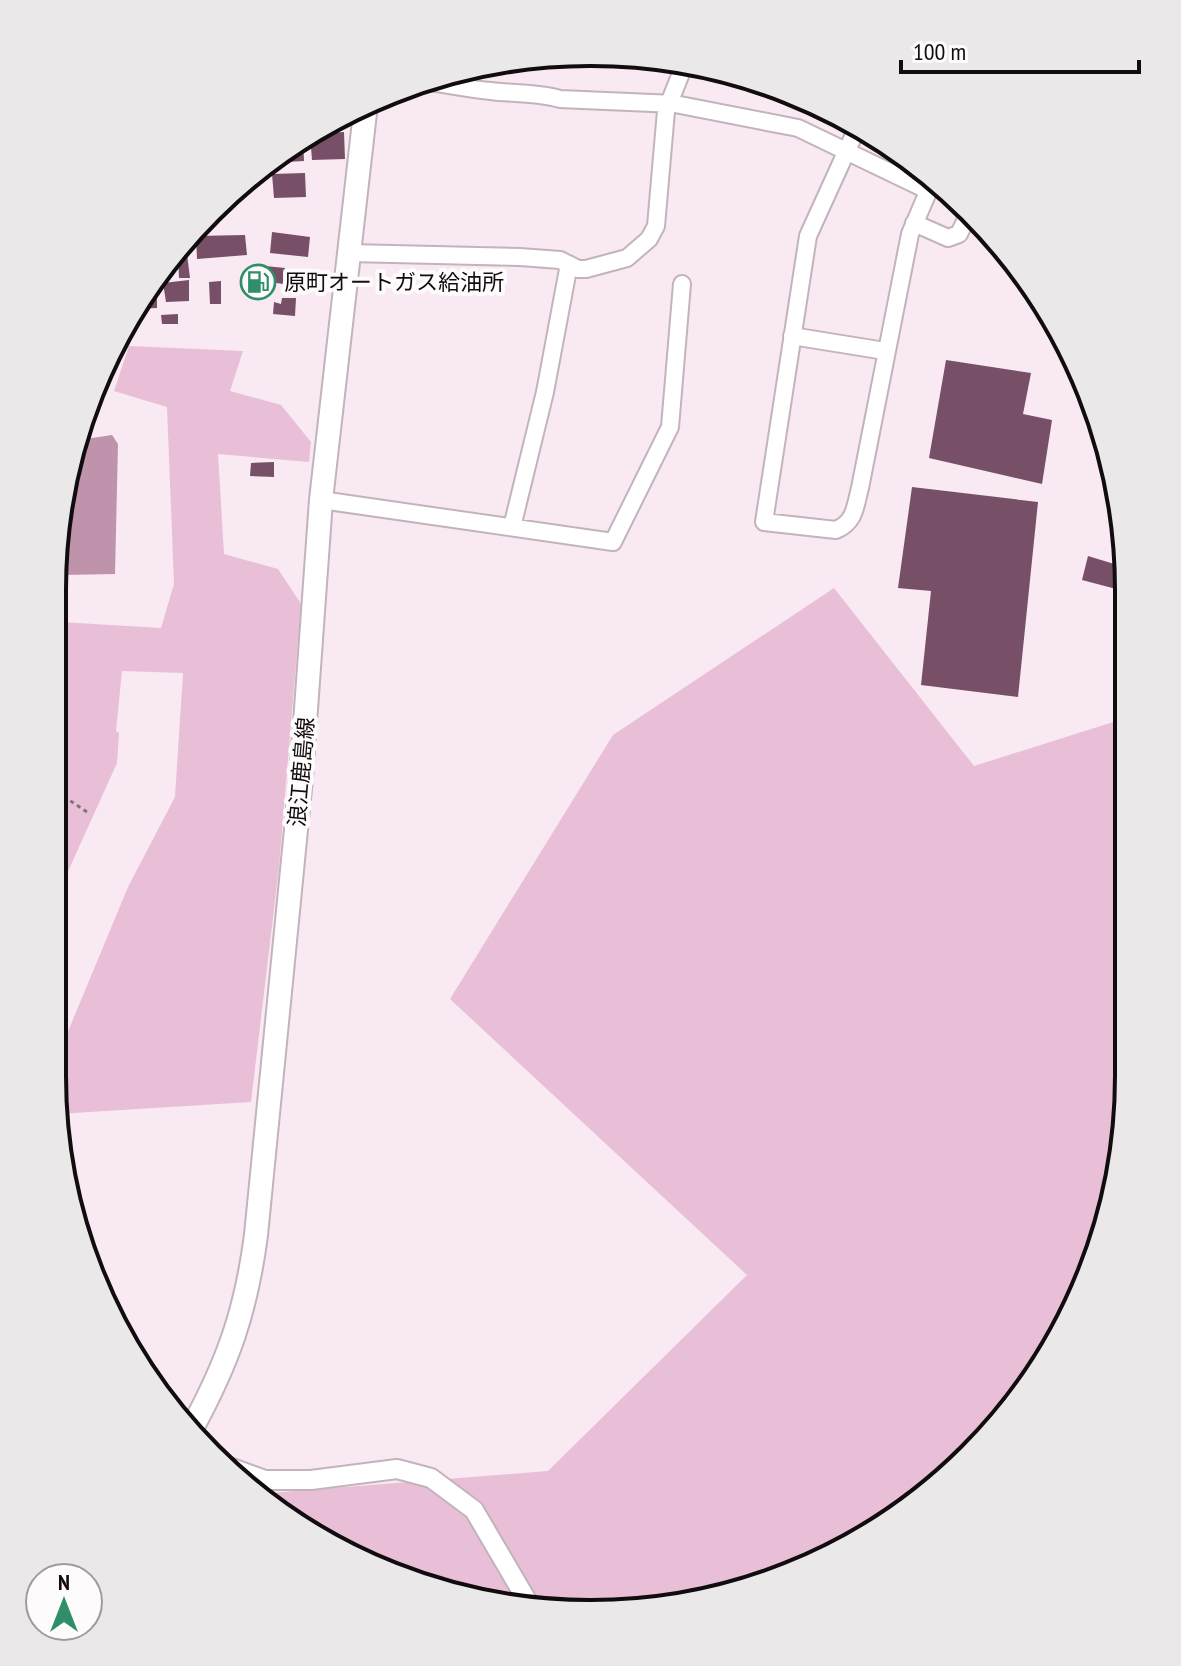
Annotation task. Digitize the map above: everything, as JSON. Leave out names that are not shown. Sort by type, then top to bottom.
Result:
[{"type":"main road","name":"浪江鹿島線","points":[[196,1421],[231,1347],[246,1295],[255,1246],[300,793],[321,500],[364,118]]},
{"type":"street","points":[[349,253],[520,257],[560,260],[578,269],[627,258],[649,239],[656,226],[669,104],[681,74]]},
{"type":"street","points":[[453,85],[560,99],[669,104],[798,128],[915,178]]},
{"type":"street","points":[[853,136],[808,236],[764,522],[836,530],[846,526],[853,518],[885,351],[914,223],[928,189]]},
{"type":"street","points":[[914,223],[948,238],[959,234],[964,223]]},
{"type":"street","points":[[512,527],[545,392],[569,264]]},
{"type":"street","points":[[321,500],[613,542],[670,427],[682,284]]},
{"type":"street","points":[[792,336],[885,351]]},
{"type":"street","points":[[251,1475],[265,1480],[311,1480],[397,1469],[431,1478],[474,1510],[525,1596]]},
{"type":"path","points":[[66,798],[87,812]]},
{"type":"shaded area","points":[[129,346],[243,351],[230,391],[281,405],[311,442],[309,462],[218,454],[224,554],[278,569],[301,604],[279,867],[251,1102],[67,1113],[66,1036],[128,887],[175,797],[183,673],[122,671],[116,731],[119,733],[117,763],[66,876],[66,622],[161,628],[174,584],[167,407],[114,391]]},
{"type":"shaded area","points":[[112,435],[118,444],[115,574],[66,575],[70,522],[89,438]]},
{"type":"shaded area","points":[[834,588],[974,766],[1115,721],[1114,1110],[1111,1144],[1097,1211],[1061,1307],[1045,1338],[1007,1395],[936,1470],[910,1492],[853,1530],[759,1572],[659,1596],[556,1599],[488,1590],[422,1572],[328,1530],[272,1493],[548,1471],[747,1275],[450,999],[613,735]]},
{"type":"building","points":[[344,132],[345,159],[312,160],[311,147],[335,133]]},
{"type":"building","points":[[304,151],[304,161],[288,162]]},
{"type":"building","points":[[305,173],[306,197],[274,198],[272,174]]},
{"type":"building","points":[[272,232],[310,237],[308,257],[270,253]]},
{"type":"building","points":[[245,235],[247,255],[197,259],[196,245],[205,236]]},
{"type":"building","points":[[187,255],[190,278],[179,278],[178,266]]},
{"type":"building","points":[[265,266],[285,268],[283,284],[264,281]]},
{"type":"building","points":[[189,280],[189,301],[166,302],[166,283]]},
{"type":"building","points":[[221,281],[221,304],[210,304],[209,282]]},
{"type":"building","points":[[157,295],[157,308],[148,308]]},
{"type":"building","points":[[282,298],[296,298],[295,316],[273,314],[274,302],[281,304]]},
{"type":"building","points":[[178,314],[178,324],[162,324],[161,315]]},
{"type":"building","points":[[946,360],[1031,373],[1023,414],[1052,420],[1042,484],[929,458]]},
{"type":"building","points":[[274,462],[274,477],[250,476],[251,463]]},
{"type":"building","points":[[912,487],[1038,502],[1018,697],[921,685],[931,591],[898,588]]},
{"type":"building","points":[[1088,556],[1114,564],[1115,589],[1082,580]]},
{"type":"place","name":"原町オートガス給油所","points":[[258,282]]}]
